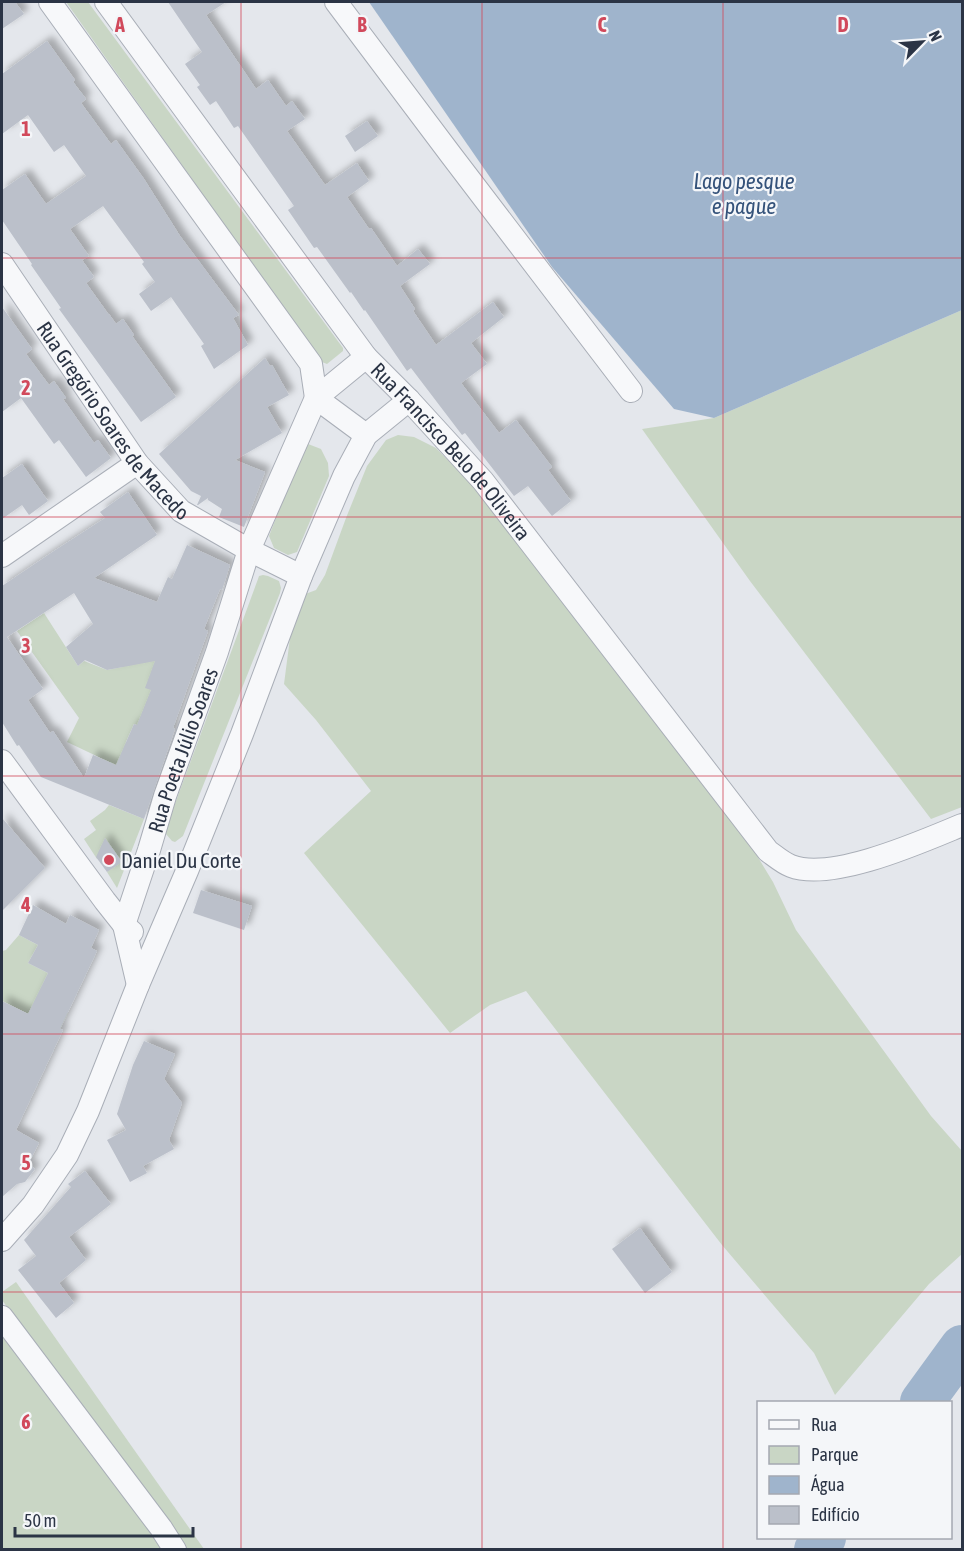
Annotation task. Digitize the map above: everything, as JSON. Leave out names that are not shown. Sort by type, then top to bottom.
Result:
[{"type":"street","points":[[50,2],[311,364],[316,398],[366,435]]},
{"type":"street","name":"Rua Francisco Belo de Oliveira","points":[[106,2],[366,357],[483,481],[768,851],[791,866],[819,871],[874,859],[963,825]]},
{"type":"street","points":[[336,2],[631,391]]},
{"type":"street","name":"Rua Gregório Soares de Macedo","points":[[2,264],[137,463],[181,511],[249,550]]},
{"type":"street","name":"Rua Poeta Júlio Soares","points":[[124,925],[165,796],[217,652],[249,550],[316,398],[366,357]]},
{"type":"street","points":[[2,1240],[33,1204],[67,1155],[88,1111],[238,745],[302,576],[344,476],[366,435],[409,400]]},
{"type":"street","points":[[2,556],[137,463]]},
{"type":"street","points":[[249,550],[302,576]]},
{"type":"street","points":[[2,761],[124,925],[154,951]]},
{"type":"street","points":[[124,925],[138,985]]},
{"type":"street","points":[[2,1317],[161,1528],[175,1550]]},
{"type":"green space","points":[[66,2],[88,2],[343,348],[343,351],[327,364],[322,362]]},
{"type":"green space","points":[[962,310],[962,807],[931,819],[750,581],[642,429],[714,418]]},
{"type":"green space","points":[[398,435],[414,437],[436,448],[475,488],[742,831],[773,882],[796,930],[931,1116],[962,1151],[962,1254],[929,1284],[835,1395],[814,1353],[722,1245],[526,991],[490,1005],[450,1033],[304,853],[371,791],[316,720],[284,684],[290,638],[300,596],[316,590],[325,575],[367,466],[386,440]]},
{"type":"green space","points":[[308,444],[321,449],[328,463],[329,476],[297,552],[288,555],[274,548],[269,536],[303,449]]},
{"type":"green space","points":[[263,575],[279,581],[280,593],[183,836],[175,842],[172,841],[166,834],[166,828],[259,576]]},
{"type":"green space","points":[[44,613],[78,666],[84,661],[107,670],[122,667],[130,651],[155,661],[144,728],[134,724],[126,742],[124,769],[67,742],[79,718],[17,631]]},
{"type":"green space","points":[[109,805],[144,819],[117,888],[107,872],[121,861],[112,848],[97,859],[84,839],[96,830],[90,821]]},
{"type":"green space","points":[[19,935],[38,945],[28,963],[48,973],[37,997],[68,1013],[60,1029],[2,1001],[2,951],[6,950]]},
{"type":"green space","points":[[16,1282],[204,1549],[180,1549],[2,1300],[2,1292]]},
{"type":"green space","points":[[2,1328],[166,1549],[2,1549]]},
{"type":"water","name":"Lago pesque e pague","points":[[369,2],[962,2],[962,310],[714,418],[674,409],[552,267]]},
{"type":"building","points":[[2,2],[15,2],[24,14],[2,29]]},
{"type":"building","points":[[168,2],[226,2],[206,15],[256,89],[268,80],[286,106],[292,101],[305,119],[287,131],[325,185],[357,163],[369,181],[347,197],[369,229],[371,228],[397,266],[418,249],[430,264],[400,286],[415,309],[413,311],[436,345],[493,302],[504,317],[471,343],[487,364],[461,383],[499,433],[516,420],[552,467],[548,470],[571,501],[552,516],[528,486],[514,496],[465,433],[462,435],[411,368],[407,371],[365,310],[317,247],[314,248],[288,210],[294,206],[238,126],[234,128],[216,101],[210,105],[197,87],[200,85],[185,64],[202,52]]},
{"type":"building","points":[[47,41],[86,99],[81,103],[111,144],[116,140],[180,236],[239,315],[233,318],[248,345],[214,369],[201,346],[204,344],[171,297],[151,311],[139,294],[155,282],[142,264],[144,262],[103,206],[70,229],[89,256],[82,260],[94,277],[86,283],[116,324],[123,319],[134,335],[132,336],[176,397],[141,422],[59,309],[61,308],[2,220],[2,190],[25,174],[46,204],[86,176],[64,145],[54,152],[28,115],[2,134],[2,74]]},
{"type":"building","points":[[367,121],[378,136],[355,152],[345,136]]},
{"type":"building","points":[[2,307],[32,349],[26,354],[49,385],[54,381],[66,398],[63,399],[94,443],[98,440],[111,458],[86,477],[59,440],[54,444],[21,398],[2,412]]},
{"type":"building","points":[[265,358],[270,366],[272,365],[289,395],[267,407],[282,433],[235,460],[265,472],[244,527],[219,517],[222,509],[208,498],[197,505],[201,496],[191,491],[159,454]]},
{"type":"building","points":[[22,464],[48,501],[29,515],[22,505],[2,519],[2,478]]},
{"type":"building","points":[[128,492],[157,535],[94,578],[157,602],[168,577],[172,579],[187,545],[230,565],[222,590],[220,589],[204,629],[208,631],[173,728],[175,729],[144,819],[41,777],[2,722],[2,586],[105,518],[100,512]],"holes":[[[74,593],[93,624],[66,647],[78,666],[85,660],[107,670],[155,661],[145,688],[151,690],[137,725],[134,724],[116,765],[93,755],[84,778],[53,731],[50,733],[28,700],[43,689],[7,637]]]},
{"type":"building","points":[[2,818],[45,868],[2,911]]},
{"type":"building","name":"Daniel Du Corte","points":[[105,838],[122,862],[107,872],[96,857]]},
{"type":"building","points":[[201,890],[252,906],[244,930],[193,913]]},
{"type":"building","points":[[33,905],[66,924],[70,915],[99,930],[91,948],[97,951],[16,1130],[39,1143],[28,1164],[35,1169],[25,1182],[17,1184],[2,1197],[2,1001],[28,1014],[48,973],[28,963],[38,945],[19,935]]},
{"type":"building","points":[[144,1041],[175,1054],[164,1079],[182,1103],[169,1140],[174,1149],[143,1166],[147,1173],[130,1182],[107,1140],[126,1130],[117,1114],[133,1065]]},
{"type":"building","points":[[85,1171],[111,1204],[69,1237],[86,1260],[59,1283],[74,1303],[56,1318],[18,1270],[36,1256],[24,1240],[71,1187],[68,1184]]},
{"type":"building","points":[[640,1228],[672,1272],[645,1293],[612,1249]]},
{"type":"waterway","points":[[923,1401],[962,1347]]},
{"type":"waterway","points":[[816,1550],[823,1539]]},
{"type":"place","name":"Daniel Du Corte","points":[[109,860]]}]
